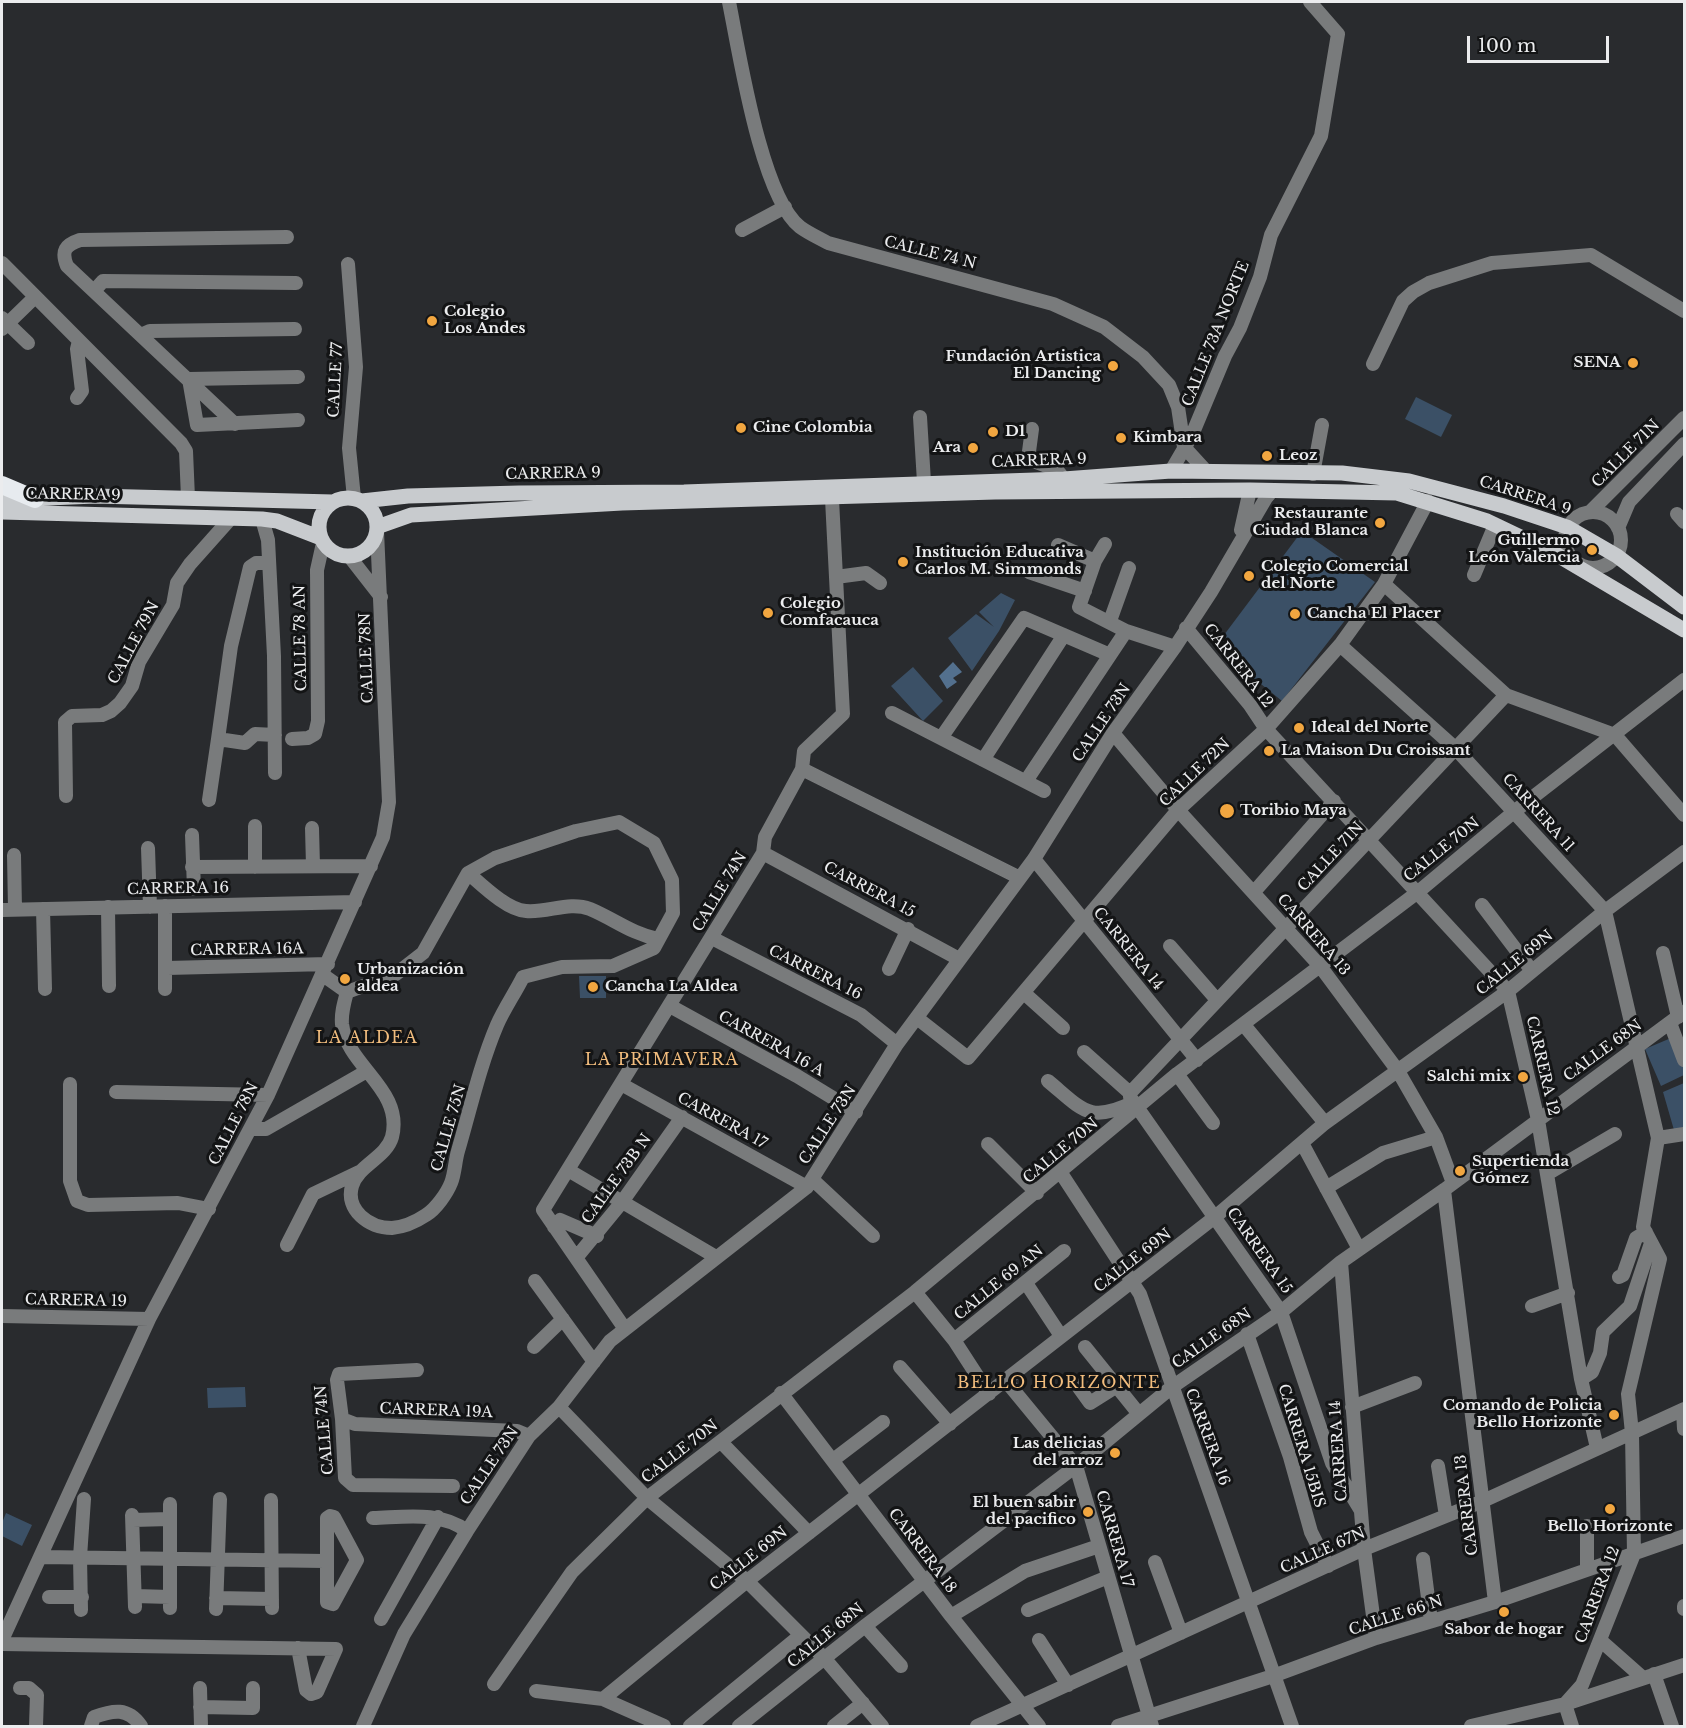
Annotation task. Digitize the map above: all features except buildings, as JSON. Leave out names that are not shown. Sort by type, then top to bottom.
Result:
[{"type":"highway","points":[[2,484],[35,499]]},
{"type":"main road","name":"CARRERA 9","points":[[358,500],[418,496],[717,491],[924,482],[1064,479],[1171,471],[1342,473],[1409,481],[1504,506],[1567,527],[1617,556],[1684,607]]},
{"type":"main road","points":[[1250,490],[1261,482],[1294,480],[1313,474]]},
{"type":"main road","name":"CARRERA 9","points":[[377,529],[411,515],[622,503],[832,499],[995,492],[1250,490],[1397,493],[1428,501],[1495,525],[1581,566],[1684,630]]},
{"type":"main road","name":"CARRERA 9","points":[[2,500],[95,496],[333,502]]},
{"type":"main road","points":[[358,500],[375,517],[377,529],[372,543],[362,553],[349,556],[336,554],[322,540],[319,522],[326,507],[333,502],[358,500]]},
{"type":"main road","name":"CARRERA 9","points":[[2,512],[262,519],[277,521],[322,540]]},
{"type":"street","name":"CALLE 74 N","points":[[729,2],[747,98],[774,192],[799,226],[828,243],[1053,304],[1104,327],[1143,357],[1169,385],[1178,407],[1184,447]]},
{"type":"street","name":"CALLE 73A NORTE","points":[[1184,447],[1192,435],[1225,356],[1240,328],[1260,277],[1270,236],[1321,136],[1338,34],[1310,2]]},
{"type":"street","points":[[742,230],[785,207]]},
{"type":"street","points":[[235,424],[67,266],[63,257],[69,243],[80,240],[288,237]]},
{"type":"street","points":[[1373,364],[1403,301],[1413,292],[1429,283],[1492,263],[1591,255],[1684,310]]},
{"type":"street","points":[[2,263],[181,443],[186,452],[188,498]]},
{"type":"street","name":"CALLE 77","points":[[348,264],[356,367],[349,448],[358,500]]},
{"type":"street","points":[[94,291],[103,281],[296,283]]},
{"type":"street","points":[[28,343],[3,324],[35,297]]},
{"type":"street","points":[[141,335],[150,331],[295,329]]},
{"type":"street","points":[[77,398],[82,391],[77,349],[79,341]]},
{"type":"street","points":[[189,379],[298,377]]},
{"type":"street","points":[[189,379],[197,425]]},
{"type":"street","points":[[181,443],[197,425],[219,408]]},
{"type":"street","points":[[920,417],[924,482]]},
{"type":"street","name":"CALLE 71N","points":[[1567,527],[1577,517],[1590,512],[1684,418]]},
{"type":"street","points":[[197,425],[297,420]]},
{"type":"street","points":[[1313,474],[1322,425]]},
{"type":"street","points":[[1032,429],[1028,459],[1057,470],[1064,479]]},
{"type":"street","points":[[1618,528],[1625,509],[1634,496],[1684,444]]},
{"type":"street","points":[[1171,471],[1184,447],[1206,471]]},
{"type":"street","points":[[1235,552],[1250,490]]},
{"type":"street","name":"CALLE 73N","points":[[363,1726],[404,1634],[529,1436],[559,1407],[610,1341],[810,1183],[897,1044],[1034,859],[1113,733],[1175,647],[1272,491]]},
{"type":"street","name":"CALLE 74N","points":[[554,1227],[543,1210],[712,938],[762,853],[765,837],[801,769],[804,751],[843,714],[832,499]]},
{"type":"street","name":"CALLE 72N","points":[[917,1018],[968,1058],[1178,810],[1266,729],[1340,645],[1384,584],[1428,501]]},
{"type":"street","points":[[1567,527],[1565,545],[1573,561],[1589,569],[1605,567],[1617,556],[1621,537],[1610,517],[1590,512]]},
{"type":"street","name":"CALLE 79N","points":[[66,796],[65,722],[72,716],[102,715],[120,703],[132,686],[139,662],[173,605],[177,583],[190,564],[231,518]]},
{"type":"street","points":[[262,519],[268,540],[274,656],[275,773]]},
{"type":"street","points":[[1474,576],[1495,525]]},
{"type":"street","name":"CALLE 78N","points":[[2,1640],[42,1557],[149,1319],[268,1095],[326,970],[383,837],[388,812],[377,529]]},
{"type":"street","name":"CALLE 78 AN","points":[[292,739],[308,738],[315,734],[318,721],[317,570],[322,540]]},
{"type":"street","points":[[1105,544],[1095,561],[1079,607],[1126,631],[1175,647]]},
{"type":"street","points":[[1058,545],[1095,561]]},
{"type":"street","name":"CALLE 78N","points":[[349,556],[381,597]]},
{"type":"street","points":[[209,800],[231,646],[250,567],[256,563],[269,563]]},
{"type":"street","points":[[1110,621],[1128,568]]},
{"type":"street","points":[[1029,572],[1085,591]]},
{"type":"street","points":[[836,577],[866,573],[880,583]]},
{"type":"street","points":[[1384,584],[1506,695],[1615,735],[1684,815]]},
{"type":"street","points":[[941,738],[1024,618],[1110,655]]},
{"type":"street","name":"CARRERA 12","points":[[1186,628],[1250,705],[1266,729],[1508,991],[1538,1120],[1581,1380],[1597,1448]]},
{"type":"street","points":[[1026,782],[1126,631]]},
{"type":"street","points":[[983,760],[1064,635]]},
{"type":"street","name":"CARRERA 11","points":[[1340,645],[1455,748],[1605,911],[1635,1048]]},
{"type":"street","name":"CALLE 70N","points":[[494,1684],[572,1572],[647,1498],[915,1292],[1060,1173],[1134,1101],[1197,1060],[1418,892],[1515,811],[1684,680]]},
{"type":"street","name":"CALLE 71N","points":[[1134,1101],[1179,1041],[1506,695]]},
{"type":"street","points":[[892,712],[1044,791]]},
{"type":"street","name":"CARRERA 13","points":[[1113,733],[1178,810],[1320,966],[1398,1071],[1436,1137],[1449,1186],[1494,1602]]},
{"type":"street","points":[[218,739],[245,742],[255,734],[275,735]]},
{"type":"street","points":[[801,769],[1020,878]]},
{"type":"street","points":[[1254,892],[1334,801]]},
{"type":"street","name":"CALLE 75N","points":[[347,993],[342,1010],[342,1025],[346,1038],[387,1097],[393,1122],[391,1138],[381,1155],[361,1171],[352,1184],[350,1200],[357,1214],[375,1224],[392,1228],[413,1223],[428,1214],[452,1182],[456,1155],[497,1025],[524,977],[562,967],[613,966],[654,948],[673,913],[672,880],[654,843],[619,822],[576,831],[495,858],[468,873]]},
{"type":"street","points":[[255,826],[255,867]]},
{"type":"street","points":[[312,828],[313,866]]},
{"type":"street","points":[[192,836],[194,889]]},
{"type":"street","points":[[148,848],[150,907]]},
{"type":"street","name":"CALLE 69N","points":[[603,1699],[747,1581],[1215,1218],[1325,1123],[1508,991],[1605,911],[1684,852]]},
{"type":"street","name":"CARRERA 15","points":[[762,853],[908,929],[959,959]]},
{"type":"street","points":[[8,910],[14,855]]},
{"type":"street","name":"CARRERA 14","points":[[1034,859],[1179,1041],[1197,1060]]},
{"type":"street","points":[[192,867],[371,866]]},
{"type":"street","points":[[326,970],[347,993],[396,974],[423,953],[468,873],[495,897],[524,912],[574,905],[590,909],[635,934],[658,939]]},
{"type":"street","name":"CARRERA 16","points":[[8,910],[355,902]]},
{"type":"street","points":[[1482,905],[1532,971]]},
{"type":"street","points":[[165,906],[165,989]]},
{"type":"street","points":[[108,908],[109,986]]},
{"type":"street","points":[[43,909],[45,989]]},
{"type":"street","points":[[889,969],[908,929]]},
{"type":"street","name":"CARRERA 16","points":[[712,938],[861,1015],[897,1044]]},
{"type":"street","points":[[1170,946],[1217,1000]]},
{"type":"street","points":[[1663,953],[1678,1017],[1684,1060]]},
{"type":"street","name":"CARRERA 16A","points":[[166,968],[326,970]]},
{"type":"street","points":[[1024,993],[1063,1028]]},
{"type":"street","name":"CARRERA 16 A","points":[[669,1006],[797,1076],[856,1112]]},
{"type":"street","name":"CALLE 68N","points":[[739,1726],[865,1626],[1076,1466],[1172,1387],[1281,1312],[1341,1262],[1449,1186],[1678,1017]]},
{"type":"street","points":[[1244,1025],[1325,1123]]},
{"type":"street","name":"CARRERA 12","points":[[1565,1704],[1582,1685],[1634,1554],[1632,1433],[1628,1394],[1660,1259],[1643,1227],[1658,1138],[1635,1048]]},
{"type":"street","name":"CARRERA 15","points":[[1084,1052],[1134,1101],[1281,1312],[1332,1462],[1360,1509]]},
{"type":"street","points":[[250,1129],[266,1129],[367,1071]]},
{"type":"street","points":[[1177,1074],[1213,1123]]},
{"type":"street","points":[[1048,1081],[1082,1109],[1095,1115],[1119,1110],[1134,1101]]},
{"type":"street","points":[[70,1084],[70,1181],[77,1201],[88,1205],[178,1203],[209,1209]]},
{"type":"street","name":"CARRERA 17","points":[[621,1084],[810,1183],[873,1236]]},
{"type":"street","points":[[116,1092],[268,1095]]},
{"type":"street","name":"CALLE 73B N","points":[[576,1258],[597,1236],[682,1117]]},
{"type":"street","points":[[1547,1174],[1615,1134]]},
{"type":"street","points":[[1658,1138],[1684,1134]]},
{"type":"street","points":[[1326,1188],[1383,1153],[1436,1137]]},
{"type":"street","points":[[1302,1143],[1359,1249]]},
{"type":"street","points":[[988,1144],[1036,1192]]},
{"type":"street","points":[[568,1170],[716,1257]]},
{"type":"street","points":[[287,1245],[313,1194],[361,1171]]},
{"type":"street","name":"CARRERA 16","points":[[1060,1173],[1140,1294],[1292,1726]]},
{"type":"street","points":[[597,1236],[560,1220],[554,1227],[625,1329]]},
{"type":"street","points":[[1618,1277],[1623,1275],[1636,1239],[1648,1238]]},
{"type":"street","name":"CARRERA 12","points":[[1581,1380],[1592,1372],[1600,1353],[1604,1332],[1609,1324],[1630,1306],[1648,1238]]},
{"type":"street","name":"CALLE 69 AN","points":[[954,1341],[1064,1251]]},
{"type":"street","name":"CARRERA 14","points":[[1341,1262],[1360,1509],[1376,1638]]},
{"type":"street","points":[[535,1281],[594,1362]]},
{"type":"street","points":[[1026,1283],[1061,1336]]},
{"type":"street","points":[[915,1292],[954,1341],[989,1394]]},
{"type":"street","points":[[1532,1306],[1568,1293]]},
{"type":"street","name":"CARRERA 19","points":[[2,1316],[149,1319]]},
{"type":"street","points":[[534,1347],[563,1319]]},
{"type":"street","name":"CARRERA 15BIS","points":[[1247,1335],[1290,1456],[1311,1532],[1328,1566]]},
{"type":"street","points":[[1085,1347],[1139,1414]]},
{"type":"street","points":[[900,1367],[950,1424]]},
{"type":"street","name":"CALLE 74N","points":[[417,1370],[339,1374],[337,1380],[342,1419],[345,1478],[348,1484],[453,1486]]},
{"type":"street","name":"CARRERA 17","points":[[1006,1381],[1076,1466],[1150,1721]]},
{"type":"street","points":[[1353,1407],[1415,1383]]},
{"type":"street","points":[[1077,1385],[1090,1403],[1117,1386]]},
{"type":"street","name":"CARRERA 18","points":[[781,1393],[951,1616],[1039,1726]]},
{"type":"street","points":[[559,1407],[647,1498],[747,1581],[825,1659],[882,1726]]},
{"type":"street","points":[[1684,1410],[1684,1429]]},
{"type":"street","name":"CALLE 67N","points":[[977,1726],[1364,1549],[1484,1501],[1684,1410]]},
{"type":"street","name":"CARRERA 19A","points":[[342,1419],[355,1424],[517,1431],[529,1436]]},
{"type":"street","points":[[833,1460],[883,1422]]},
{"type":"street","points":[[721,1442],[809,1533]]},
{"type":"street","points":[[1438,1466],[1446,1516]]},
{"type":"street","points":[[49,1596],[82,1603],[80,1557],[84,1499]]},
{"type":"street","points":[[220,1499],[216,1604],[272,1604],[271,1500]]},
{"type":"street","points":[[170,1504],[170,1519],[170,1558],[170,1602],[135,1602],[136,1558],[132,1517],[170,1519]]},
{"type":"street","points":[[330,1516],[334,1517],[357,1560],[333,1604],[327,1602],[326,1561],[327,1518],[330,1516]]},
{"type":"street","points":[[382,1531],[380,1517],[438,1517],[455,1522],[467,1531]]},
{"type":"street","points":[[381,1619],[438,1517]]},
{"type":"street","name":"CARRERA 12","points":[[1587,1526],[1587,1569]]},
{"type":"street","name":"CALLE 66 N","points":[[1118,1726],[1150,1721],[1376,1638],[1494,1602],[1684,1536]]},
{"type":"street","points":[[951,1616],[1026,1571],[1099,1546]]},
{"type":"street","points":[[42,1557],[326,1561]]},
{"type":"street","points":[[1423,1559],[1431,1622]]},
{"type":"street","points":[[1155,1562],[1181,1633]]},
{"type":"street","points":[[1028,1610],[1108,1577]]},
{"type":"street","points":[[865,1626],[901,1666]]},
{"type":"street","points":[[690,1726],[801,1635]]},
{"type":"street","points":[[1039,1640],[1068,1685]]},
{"type":"street","points":[[1600,1640],[1649,1676],[1672,1726]]},
{"type":"street","points":[[2,1644],[298,1648]]},
{"type":"street","points":[[1471,1726],[1565,1704],[1684,1665]]},
{"type":"street","points":[[20,1688],[35,1690],[37,1695],[36,1726]]},
{"type":"street","points":[[200,1688],[201,1726]]},
{"type":"street","points":[[200,1707],[253,1708],[253,1688]]},
{"type":"street","points":[[536,1691],[603,1699],[664,1726]]},
{"type":"street","points":[[834,1726],[863,1703]]},
{"type":"street","points":[[1565,1704],[1572,1726]]},
{"type":"street","points":[[91,1726],[94,1717],[113,1710],[120,1710],[141,1726]]},
{"type":"shaded area","points":[[1416,397],[1452,415],[1441,437],[1405,419]]},
{"type":"shaded area","name":"Cancha El Placer","points":[[1302,531],[1375,582],[1282,701],[1215,647]]},
{"type":"shaded area","points":[[1001,593],[1015,600],[999,631],[972,671],[948,638],[976,614],[994,627],[979,612]]},
{"type":"shaded area","points":[[953,662],[962,672],[953,678],[957,682],[947,689],[939,676]]},
{"type":"shaded area","points":[[913,667],[943,701],[923,721],[891,686]]},
{"type":"shaded area","name":"Cancha La Aldea","points":[[579,976],[606,976],[606,998],[580,998]]},
{"type":"shaded area","points":[[1671,1038],[1684,1066],[1684,1075],[1661,1086],[1645,1049]]},
{"type":"shaded area","points":[[1684,1083],[1684,1127],[1674,1130],[1663,1092]]},
{"type":"shaded area","points":[[245,1387],[246,1407],[208,1408],[207,1388]]},
{"type":"shaded area","points":[[6,1513],[32,1525],[22,1546],[2,1536],[2,1523]]},
{"type":"place","name":"Colegio Los Andes","points":[[432,321]]},
{"type":"place","name":"SENA","points":[[1633,363]]},
{"type":"place","name":"Fundación Artistica El Dancing","points":[[1113,366]]},
{"type":"place","name":"Cine Colombia","points":[[741,428]]},
{"type":"place","name":"D1","points":[[993,432]]},
{"type":"place","name":"Kimbara","points":[[1121,438]]},
{"type":"place","name":"Ara","points":[[973,448]]},
{"type":"place","name":"Leoz","points":[[1267,456]]},
{"type":"place","name":"Restaurante Ciudad Blanca","points":[[1380,523]]},
{"type":"place","name":"Guillermo León Valencia","points":[[1592,550]]},
{"type":"place","name":"Institución Educativa Carlos M. Simmonds","points":[[903,562]]},
{"type":"place","name":"Colegio Comercial del Norte","points":[[1249,576]]},
{"type":"place","name":"Colegio Comfacauca","points":[[768,613]]},
{"type":"place","name":"Cancha El Placer","points":[[1295,614]]},
{"type":"place","name":"Ideal del Norte","points":[[1299,728]]},
{"type":"place","name":"La Maison Du Croissant","points":[[1269,751]]},
{"type":"place","name":"Toribio Maya","points":[[1227,811]]},
{"type":"place","name":"Urbanización aldea","points":[[345,979]]},
{"type":"place","name":"Cancha La Aldea","points":[[593,987]]},
{"type":"place","name":"Salchi mix","points":[[1523,1077]]},
{"type":"place","name":"Supertienda Gómez","points":[[1460,1171]]},
{"type":"place","name":"Comando de Policia Bello Horizonte","points":[[1614,1415]]},
{"type":"place","name":"Las delicias del arroz","points":[[1115,1453]]},
{"type":"place","name":"Bello Horizonte","points":[[1610,1509]]},
{"type":"place","name":"El buen sabir del pacifico","points":[[1088,1512]]},
{"type":"place","name":"Sabor de hogar","points":[[1504,1612]]},
{"type":"district","name":"LA ALDEA","points":[[367,1038]]},
{"type":"district","name":"LA PRIMAVERA","points":[[662,1060]]},
{"type":"district","name":"BELLO HORIZONTE","points":[[1059,1383]]}]
